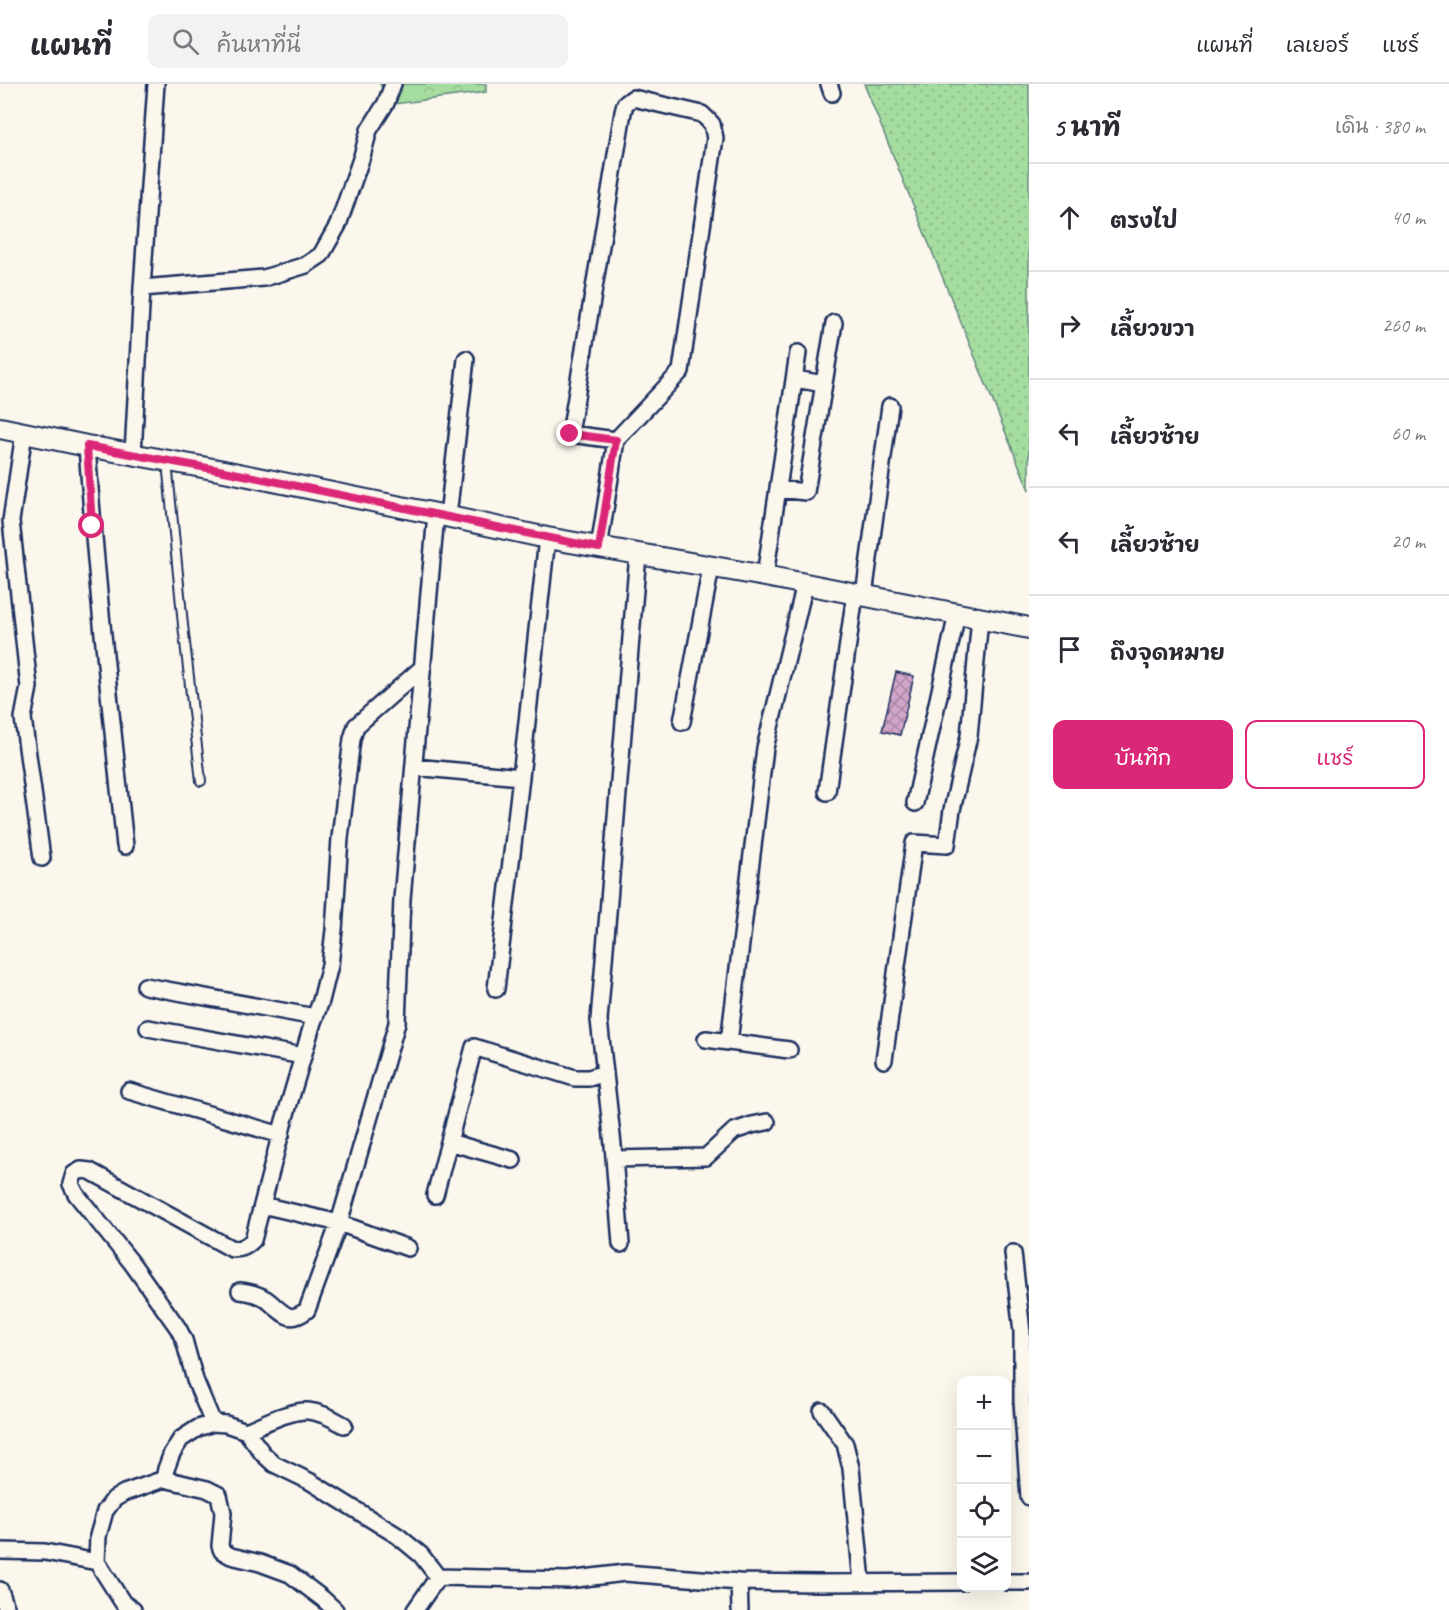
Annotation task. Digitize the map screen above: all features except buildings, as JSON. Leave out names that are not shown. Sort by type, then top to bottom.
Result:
[{"type":"street","points":[[133,454],[156,84]]},
{"type":"street","points":[[142,288],[264,278],[306,265],[321,255],[338,225],[369,129],[386,103],[393,84]]},
{"type":"street","points":[[599,548],[616,440],[681,371],[715,138],[712,124],[702,114],[633,98],[625,104],[623,112],[570,434],[616,440]]},
{"type":"street","points":[[778,489],[806,492],[834,322]]},
{"type":"street","points":[[765,576],[798,353]]},
{"type":"street","points":[[240,1291],[262,1297],[285,1315],[292,1317],[307,1310],[339,1223],[397,1023],[402,899],[423,667],[442,515],[466,359]]},
{"type":"street","points":[[795,379],[824,384]]},
{"type":"street","points":[[827,792],[890,406]]},
{"type":"street","points":[[0,428],[442,515],[547,538],[765,576],[1029,628]]},
{"type":"street","points":[[24,433],[11,521],[29,687],[23,718],[42,858]]},
{"type":"street","points":[[87,446],[92,526],[125,846]]},
{"type":"street","points":[[496,989],[547,538]]},
{"type":"street","points":[[621,1244],[599,1020],[638,554]]},
{"type":"street","points":[[682,722],[711,567]]},
{"type":"street","points":[[729,1042],[765,748],[805,584]]},
{"type":"street","points":[[915,803],[957,614]]},
{"type":"street","points":[[884,1060],[914,843],[947,845],[952,810],[969,736],[980,618]]},
{"type":"street","points":[[213,1423],[199,1391],[184,1340],[178,1328],[131,1262],[76,1194],[71,1184],[74,1174],[81,1170],[90,1171],[232,1249],[247,1246],[253,1240],[284,1121],[330,965],[340,838],[352,739],[356,726],[423,667]]},
{"type":"street","points":[[414,767],[521,777]]},
{"type":"street","points":[[145,986],[315,1017]]},
{"type":"street","points":[[148,1028],[303,1056]]},
{"type":"street","points":[[706,1039],[789,1050]]},
{"type":"street","points":[[435,1195],[474,1047],[575,1078],[588,1078],[605,1072]]},
{"type":"street","points":[[129,1092],[281,1135]]},
{"type":"street","points":[[614,1159],[706,1157],[734,1131],[767,1122]]},
{"type":"street","points":[[449,1142],[513,1160]]},
{"type":"street","points":[[262,1205],[339,1223],[408,1248]]},
{"type":"street","points":[[1014,1253],[1026,1359],[1022,1401],[1029,1497]]},
{"type":"street","points":[[822,1410],[845,1444],[851,1468],[862,1582]]},
{"type":"street","points":[[246,1431],[284,1415],[308,1411],[334,1419],[344,1425]]},
{"type":"street","points":[[164,1479],[172,1453],[181,1439],[198,1428],[213,1423],[226,1424],[246,1431],[263,1454],[274,1464],[311,1482],[398,1536],[421,1556],[438,1577],[568,1580],[625,1573],[739,1582],[957,1582]]},
{"type":"street","points":[[132,1610],[123,1603],[97,1562],[98,1536],[105,1511],[114,1498],[164,1479],[207,1489],[219,1495],[223,1513],[220,1546],[222,1551],[231,1556],[290,1574],[335,1610]]},
{"type":"street","points":[[0,1551],[45,1552],[97,1562]]},
{"type":"street","points":[[415,1610],[438,1577]]},
{"type":"street","points":[[739,1582],[740,1610]]},
{"type":"street","points":[[1011,1582],[1029,1582]]},
{"type":"street","points":[[0,1590],[7,1610]]},
{"type":"lane","points":[[166,460],[201,781]]},
{"type":"green space","points":[[380,84],[486,84],[486,92],[394,104]]},
{"type":"green space","points":[[864,84],[1029,84],[1029,490]]},
{"type":"route","points":[[92,526],[87,446],[224,471],[599,548],[616,440],[570,434]]}]
